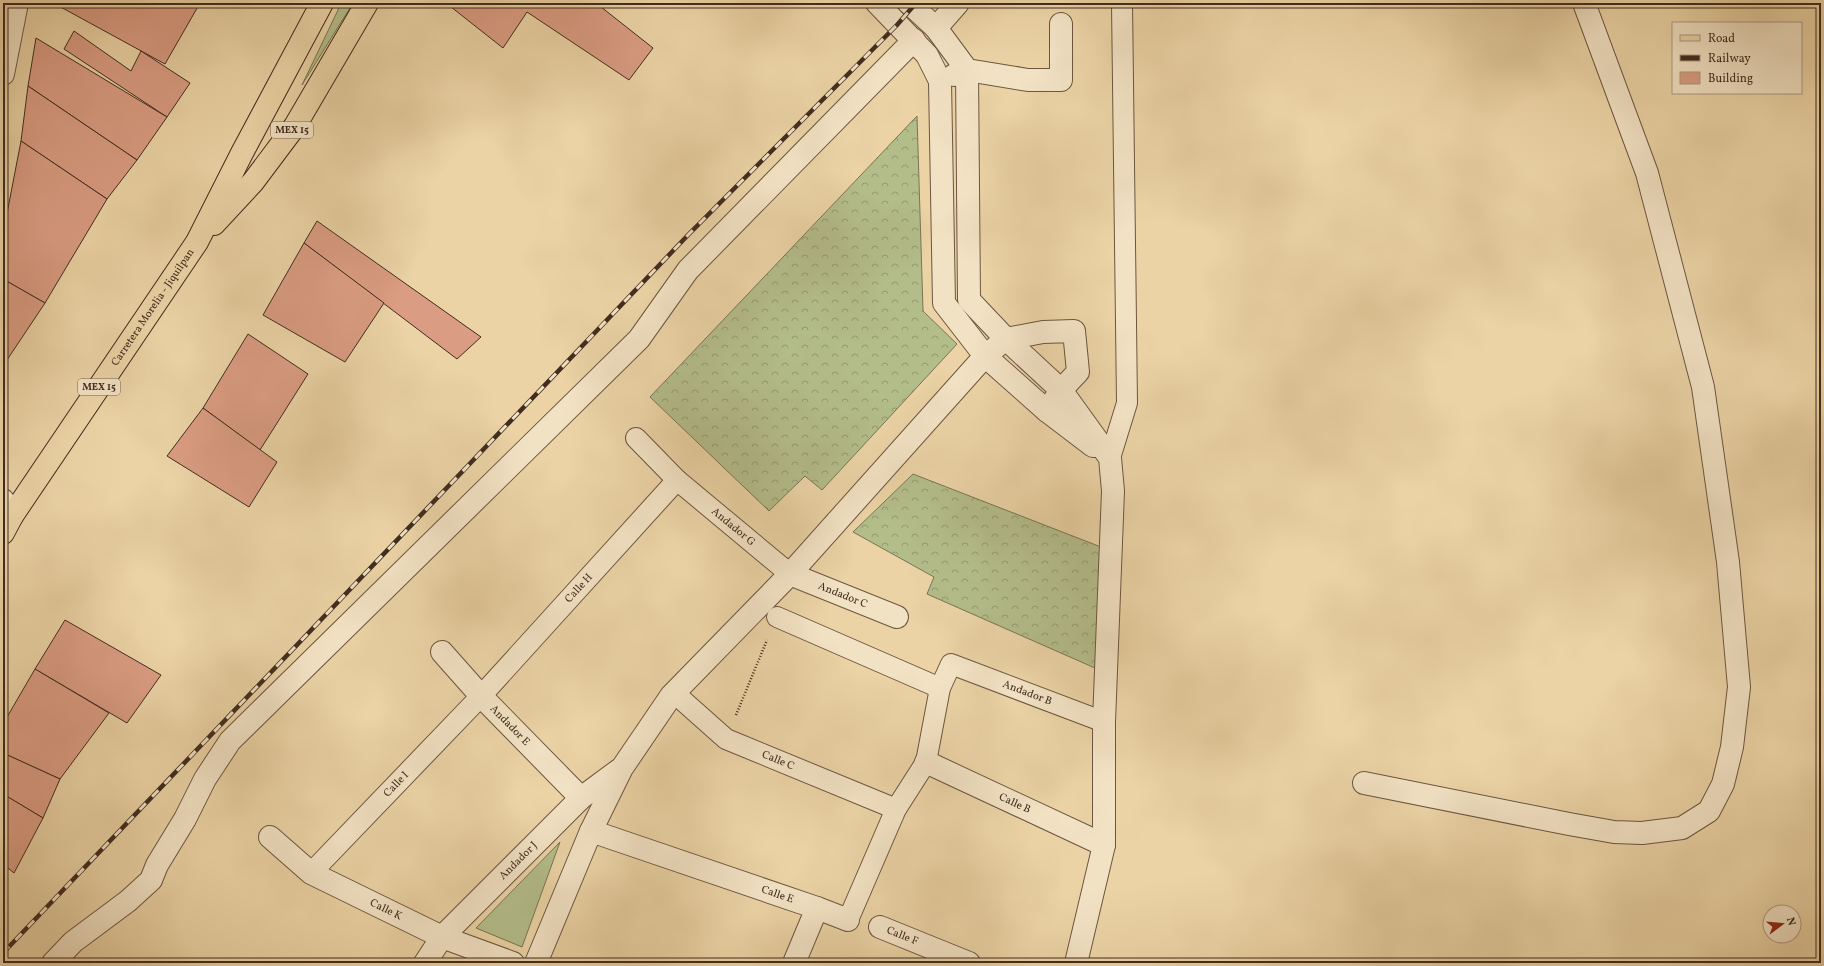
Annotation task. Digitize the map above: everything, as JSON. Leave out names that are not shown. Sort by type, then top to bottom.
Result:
[{"type":"main road","name":"Carretera Morelia - Jiquilpan","points":[[6,516],[197,242],[242,153],[322,3]]},
{"type":"main road","name":"Carretera Morelia - Jiquilpan","points":[[197,242],[253,182],[295,126],[367,3]]},
{"type":"street","points":[[3,74],[17,3]]},
{"type":"street","points":[[877,3],[927,55],[940,81],[944,303],[985,356],[1047,411],[1110,458]]},
{"type":"street","points":[[909,3],[936,28],[967,70],[969,300],[1006,339],[1061,390],[1110,458]]},
{"type":"street","points":[[936,28],[958,3]]},
{"type":"street","points":[[1076,963],[1104,845],[1104,722],[1113,491],[1110,458],[1127,403],[1122,3]]},
{"type":"street","points":[[1364,783],[1569,824],[1614,832],[1642,833],[1682,828],[1709,811],[1723,784],[1732,747],[1739,687],[1728,562],[1703,387],[1647,173],[1584,3]]},
{"type":"street","points":[[940,81],[967,70],[1028,80],[1061,80],[1061,24]]},
{"type":"street","points":[[52,963],[73,942],[128,901],[151,880],[157,865],[185,819],[205,779],[230,741],[639,339],[688,270],[914,40]]},
{"type":"street","points":[[536,963],[591,830],[622,768],[671,696],[790,574],[985,356],[1006,339],[1043,332],[1074,330],[1078,372],[1061,390],[1047,411]]},
{"type":"street","name":"Andador G","points":[[636,438],[677,480],[790,574]]},
{"type":"street","name":"Calle H","points":[[481,696],[677,480]]},
{"type":"street","name":"Andador C","points":[[790,574],[897,617]]},
{"type":"street","points":[[777,617],[940,688],[926,762]]},
{"type":"street","name":"Andador E","points":[[442,652],[481,696],[581,798]]},
{"type":"street","name":"Andador B","points":[[940,688],[951,664],[1104,722]]},
{"type":"street","name":"Calle I","points":[[311,873],[481,696]]},
{"type":"street","name":"Calle C","points":[[671,696],[681,699],[726,739],[896,809]]},
{"type":"street","name":"Calle E","points":[[591,830],[848,920],[896,809],[926,762]]},
{"type":"street","name":"Calle B","points":[[926,762],[1104,845]]},
{"type":"street","name":"Andador J","points":[[425,963],[442,937],[581,798],[622,768]]},
{"type":"street","name":"Calle K","points":[[270,836],[311,873],[442,937],[513,963]]},
{"type":"street","points":[[794,963],[817,908]]},
{"type":"street","name":"Calle F","points":[[880,927],[969,963]]},
{"type":"path","points":[[726,739],[777,617]]},
{"type":"green space","points":[[339,3],[353,3],[302,85],[338,10]]},
{"type":"green space","points":[[917,116],[923,311],[957,344],[822,490],[805,476],[769,511],[650,397]]},
{"type":"green space","points":[[913,474],[1101,547],[1104,672],[927,594],[934,577],[853,532]]},
{"type":"green space","points":[[560,842],[522,947],[476,928]]},
{"type":"building","points":[[58,3],[200,3],[165,64],[57,5]]},
{"type":"building","points":[[446,3],[596,3],[653,48],[629,80],[527,12],[503,48]]},
{"type":"building","points":[[74,31],[131,71],[141,51],[190,83],[167,117],[64,49]]},
{"type":"building","points":[[36,38],[167,117],[137,160],[28,86]]},
{"type":"building","points":[[28,86],[137,160],[107,199],[21,141]]},
{"type":"building","points":[[21,141],[107,199],[45,303],[3,279],[3,234]]},
{"type":"building","points":[[317,221],[481,337],[457,359],[304,243]]},
{"type":"building","points":[[304,243],[384,303],[345,362],[263,315]]},
{"type":"building","points":[[3,279],[45,303],[3,366]]},
{"type":"building","points":[[248,334],[308,374],[260,450],[203,408]]},
{"type":"building","points":[[203,408],[277,462],[249,507],[167,456]]},
{"type":"building","points":[[65,620],[161,675],[127,723],[35,669]]},
{"type":"building","points":[[35,669],[109,713],[60,779],[3,753],[3,724]]},
{"type":"building","points":[[3,753],[60,779],[43,818],[3,794]]},
{"type":"building","points":[[3,794],[43,818],[14,873],[3,864]]},
{"type":"railway","points":[[3,953],[689,234],[897,25],[916,3]]}]
